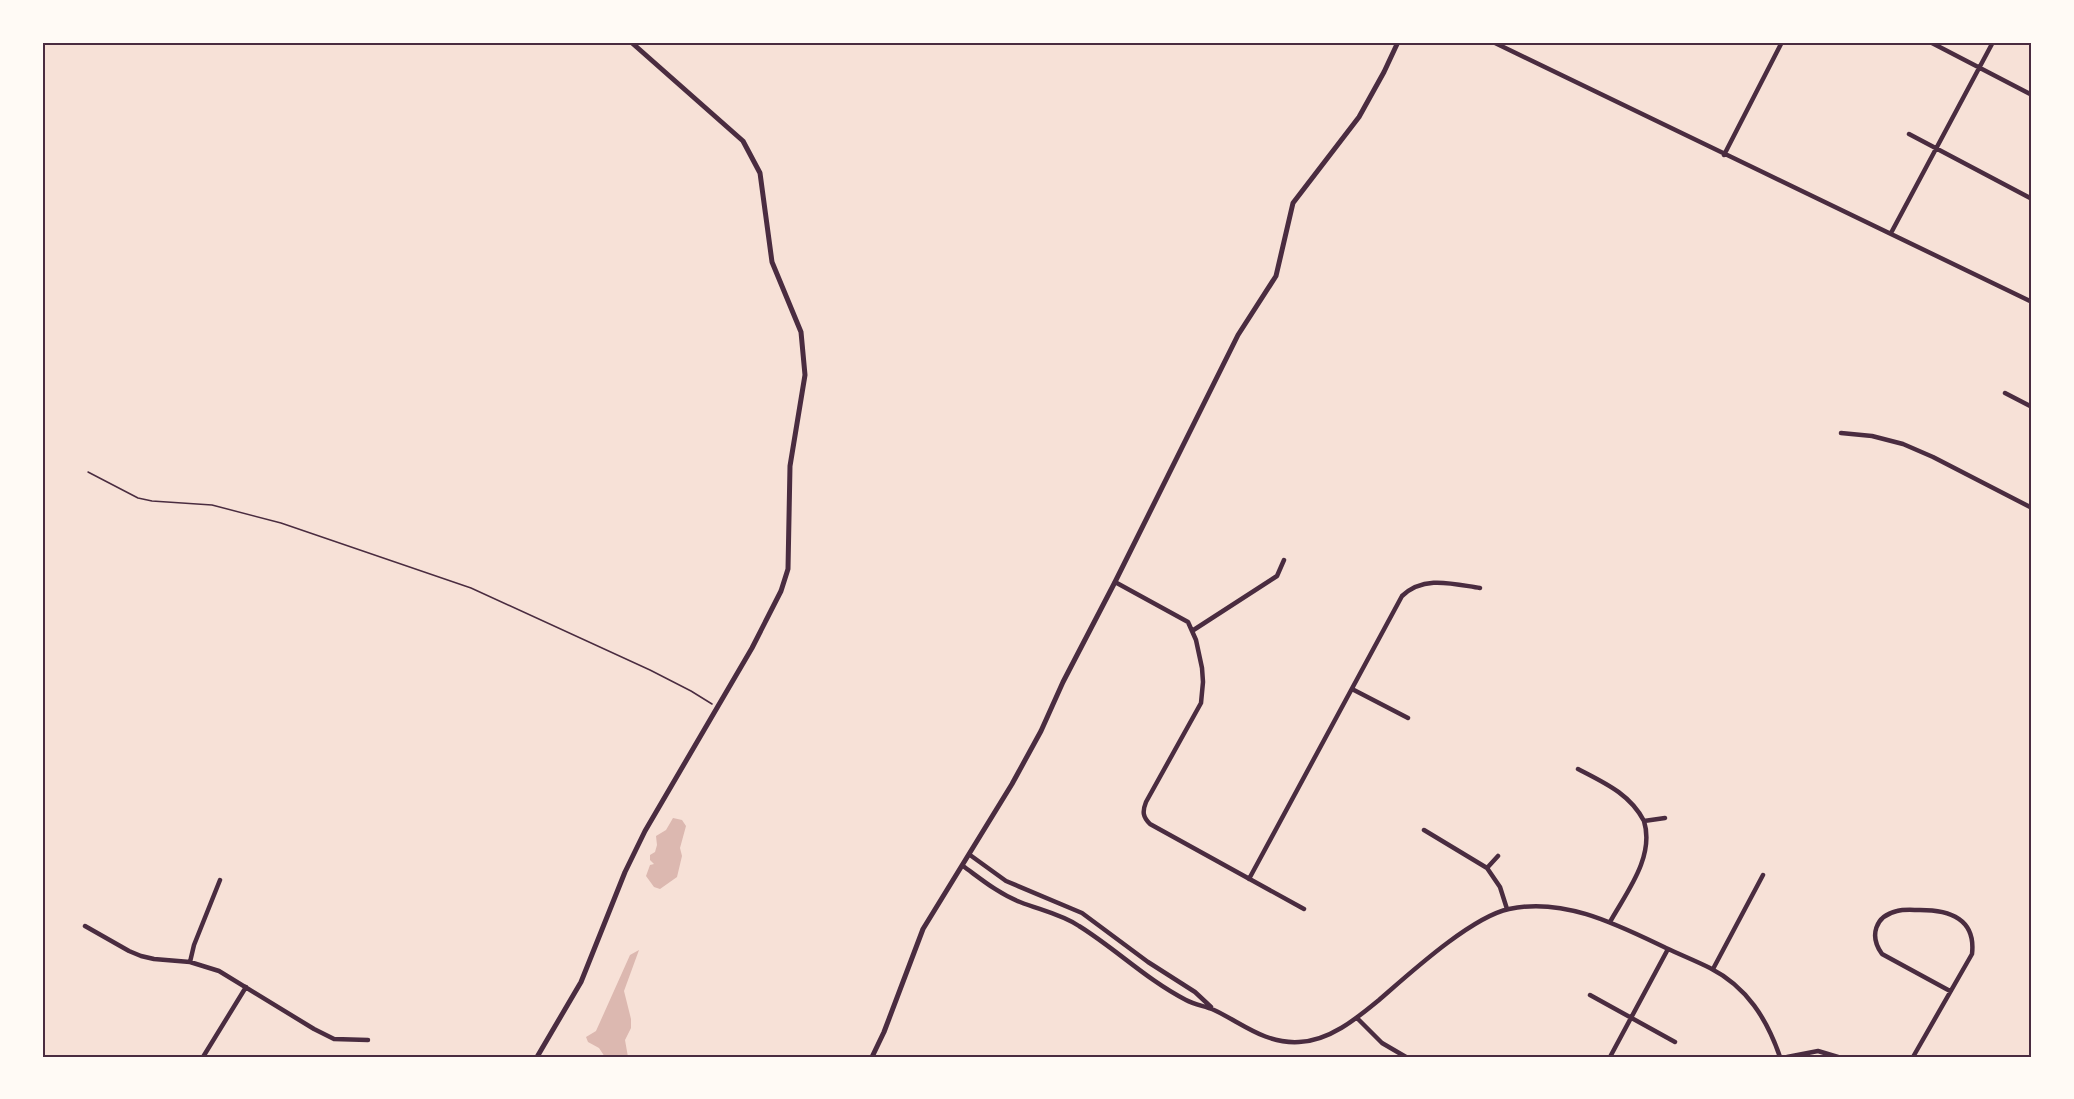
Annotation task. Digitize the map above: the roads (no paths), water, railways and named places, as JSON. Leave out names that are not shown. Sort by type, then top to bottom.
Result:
[{"type":"street","points":[[537,1057],[581,982],[625,872],[645,831],[752,648],[781,591],[788,569],[790,466],[805,375],[801,332],[772,262],[760,173],[743,141],[631,42]]},
{"type":"street","points":[[872,1057],[884,1032],[923,928],[970,855],[1041,732],[1063,682],[1238,335],[1276,276],[1293,203],[1359,117],[1398,42]]},
{"type":"street","points":[[1493,42],[1724,156],[1891,233],[2032,302]]},
{"type":"street","points":[[1724,156],[1782,42]]},
{"type":"street","points":[[1930,42],[2032,95]]},
{"type":"street","points":[[1891,233],[1993,42]]},
{"type":"street","points":[[1909,134],[2032,199]]},
{"type":"street","points":[[2005,393],[2032,407]]},
{"type":"street","points":[[1841,433],[1872,436],[1904,444],[2032,508]]},
{"type":"street","points":[[1192,631],[1277,576],[1284,560]]},
{"type":"street","points":[[1115,582],[1188,622],[1202,668],[1201,703],[1146,802],[1143,817],[1150,824],[1304,909]]},
{"type":"street","points":[[1250,879],[1402,596],[1424,582],[1480,588]]},
{"type":"street","points":[[1353,689],[1408,718]]},
{"type":"street","points":[[1578,769],[1625,795],[1636,806],[1644,821],[1647,846],[1639,869],[1610,922]]},
{"type":"street","points":[[1644,821],[1665,818]]},
{"type":"street","points":[[1424,830],[1487,868],[1500,887],[1507,909]]},
{"type":"street","points":[[970,855],[1006,881],[1082,913],[1148,962],[1195,992],[1213,1009],[1255,1034],[1271,1039],[1297,1043],[1319,1038],[1357,1018],[1470,926],[1507,909],[1530,906],[1581,912],[1610,922],[1713,969],[1731,982],[1758,1008],[1767,1023],[1780,1057]]},
{"type":"street","points":[[1487,868],[1498,856]]},
{"type":"street","points":[[963,866],[998,891],[1078,925],[1177,995],[1213,1009]]},
{"type":"street","points":[[1713,969],[1763,875]]},
{"type":"street","points":[[190,963],[194,945],[220,880]]},
{"type":"street","points":[[998,891],[1006,881]]},
{"type":"street","points":[[1913,1057],[1972,954],[1972,936],[1962,921],[1953,915],[1937,910],[1899,910],[1884,915],[1874,935],[1882,954],[1950,991]]},
{"type":"street","points":[[85,926],[141,956],[190,963],[219,971],[333,1039],[368,1040]]},
{"type":"street","points":[[1610,1057],[1668,949]]},
{"type":"street","points":[[1177,995],[1184,984]]},
{"type":"street","points":[[203,1057],[246,987]]},
{"type":"street","points":[[1590,995],[1675,1042]]},
{"type":"street","points":[[1357,1018],[1382,1042],[1406,1057]]},
{"type":"street","points":[[1787,1057],[1818,1051],[1838,1057]]}]
